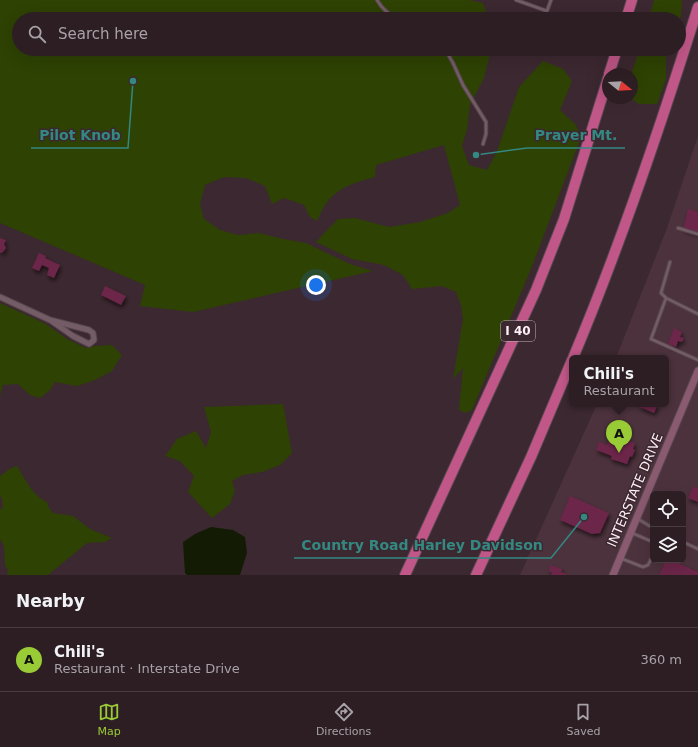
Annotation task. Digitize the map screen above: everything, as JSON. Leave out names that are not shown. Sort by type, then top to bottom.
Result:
[{"type":"highway","points":[[628,12],[632,0]]},
{"type":"highway","points":[[686,44],[698,7]]},
{"type":"highway","points":[[611,68],[615,56]]},
{"type":"highway","points":[[574,355],[624,227],[682,56]]},
{"type":"highway","name":"I 40","points":[[405,575],[536,290],[564,219],[602,97]]},
{"type":"highway","points":[[476,575],[531,457],[569,366]]},
{"type":"main road","name":"INTERSTATE DRIVE","points":[[613,575],[619,557],[698,371]]},
{"type":"street","points":[[0,297],[50,320],[73,336],[89,344],[94,340],[93,334],[89,330],[50,320]]},
{"type":"lane","points":[[377,0],[380,6],[387,12]]},
{"type":"lane","points":[[516,0],[547,11],[551,0]]},
{"type":"lane","points":[[449,56],[463,85],[486,122],[486,134],[483,144]]},
{"type":"lane","points":[[678,228],[698,234]]},
{"type":"lane","points":[[670,262],[661,293],[666,298],[698,314]]},
{"type":"lane","points":[[666,298],[651,338],[698,360]]},
{"type":"lane","points":[[636,518],[651,527]]},
{"type":"lane","points":[[630,532],[650,541]]},
{"type":"lane","points":[[686,543],[698,549]]},
{"type":"lane","points":[[619,557],[643,567],[648,565],[650,561]]},
{"type":"shaded area","points":[[698,136],[698,575],[520,575],[596,407],[669,407],[669,355],[617,355],[667,228]]},
{"type":"shaded area","points":[[211,527],[233,530],[245,537],[247,553],[240,575],[187,575],[185,573],[183,542],[195,534]]},
{"type":"green space","points":[[0,0],[469,0],[483,3],[486,12],[12,12],[12,56],[490,56],[484,78],[470,105],[467,130],[462,146],[469,165],[487,170],[497,151],[519,87],[543,61],[563,69],[572,81],[560,110],[576,125],[581,137],[533,264],[472,410],[465,413],[459,410],[463,368],[453,379],[463,319],[461,305],[456,292],[442,286],[412,289],[403,275],[384,265],[352,259],[316,242],[338,219],[355,218],[389,227],[420,222],[448,213],[460,205],[444,145],[376,165],[375,177],[350,185],[338,192],[326,203],[317,221],[310,217],[304,205],[284,198],[272,204],[265,186],[246,178],[224,177],[205,185],[200,204],[204,219],[220,230],[238,235],[259,233],[306,243],[350,264],[373,271],[193,312],[140,306],[145,285],[0,223]]},
{"type":"green space","points":[[654,0],[682,0],[681,12],[651,12]]},
{"type":"green space","points":[[637,56],[666,56],[666,79],[657,104],[639,104],[638,68],[633,68]]},
{"type":"green space","points":[[0,303],[46,324],[67,339],[86,348],[112,345],[122,355],[112,371],[95,380],[77,386],[55,382],[50,390],[40,398],[30,395],[18,384],[3,385],[0,396]]},
{"type":"green space","points":[[283,404],[292,453],[280,465],[262,472],[243,475],[232,481],[235,491],[230,504],[212,518],[188,492],[194,476],[180,461],[165,456],[177,439],[196,431],[206,448],[211,432],[204,407]]},
{"type":"green space","points":[[17,466],[29,486],[41,499],[47,502],[53,513],[73,516],[90,529],[112,538],[105,542],[87,543],[48,575],[7,575],[8,570],[5,565],[4,546],[0,539],[0,509],[2,509],[3,504],[0,496],[0,476],[11,468]]},
{"type":"building","points":[[688,209],[698,212],[698,233],[683,229]]},
{"type":"building","points":[[0,238],[6,240],[4,244],[6,248],[0,253]]},
{"type":"building","points":[[39,253],[46,256],[45,258],[60,265],[54,278],[47,275],[49,268],[42,265],[39,271],[32,268]]},
{"type":"building","points":[[105,286],[126,296],[121,305],[101,295]]},
{"type":"building","points":[[674,328],[682,332],[680,337],[684,338],[682,342],[678,341],[676,347],[668,344]]},
{"type":"building","points":[[640,407],[657,407],[654,413]]},
{"type":"building","points":[[610,436],[620,440],[622,438],[635,443],[633,449],[635,450],[632,457],[630,456],[627,464],[611,459],[612,456],[596,450],[599,442],[607,445]]},
{"type":"building","points":[[693,486],[698,489],[698,502],[688,498]]},
{"type":"building","points":[[570,496],[609,513],[600,533],[592,534],[560,520]]},
{"type":"building","points":[[665,563],[678,563],[698,572],[698,575],[659,575]]},
{"type":"building","points":[[551,565],[562,569],[561,572],[569,575],[551,575],[552,573],[549,571]]},
{"type":"place","name":"Pilot Knob","points":[[133,81]]},
{"type":"place","name":"Prayer Mt.","points":[[476,155]]},
{"type":"place","name":"Chili's","points":[[619,453]]},
{"type":"place","name":"Country Road Harley Davidson","points":[[584,517]]}]
